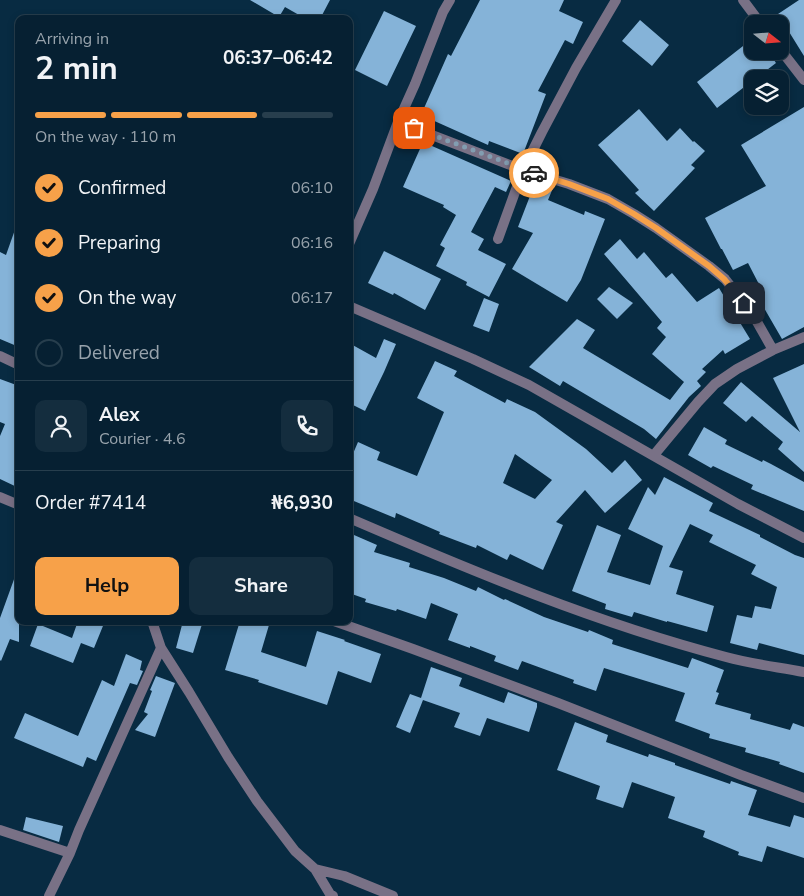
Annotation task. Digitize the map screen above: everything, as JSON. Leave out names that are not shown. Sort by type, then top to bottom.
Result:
[{"type":"street","points":[[353,235],[373,189],[398,122],[416,84],[443,12],[450,0]]},
{"type":"street","points":[[498,239],[523,170],[576,68],[616,0]]},
{"type":"street","points":[[743,0],[754,15]]},
{"type":"street","points":[[789,60],[804,80]]},
{"type":"street","points":[[398,122],[523,170],[569,184],[608,199],[656,228],[724,279],[752,313],[773,350]]},
{"type":"street","points":[[353,308],[530,385],[738,504],[804,538]]},
{"type":"street","points":[[654,456],[715,384],[737,369],[773,350],[804,337]]},
{"type":"street","points":[[0,356],[15,363]]},
{"type":"street","points":[[0,497],[15,503]]},
{"type":"street","points":[[353,520],[453,563],[597,618],[727,658],[804,672]]},
{"type":"street","points":[[153,625],[161,648],[257,801],[295,851],[314,869],[333,896]]},
{"type":"street","points":[[345,625],[566,706],[688,755],[804,798]]},
{"type":"street","points":[[49,896],[161,648]]},
{"type":"street","points":[[0,830],[70,853]]},
{"type":"street","points":[[314,869],[344,876],[393,896]]},
{"type":"building","points":[[250,0],[330,0],[322,15],[299,15],[285,7],[280,15],[276,15]]},
{"type":"building","points":[[480,0],[564,0],[559,11],[583,22],[573,44],[565,40],[538,91],[546,94],[523,154],[489,141],[488,145],[421,115],[448,54],[451,56]]},
{"type":"building","points":[[799,0],[804,0],[804,56],[789,32],[789,15],[778,14]]},
{"type":"building","points":[[384,11],[416,26],[387,86],[355,70]]},
{"type":"building","points":[[640,20],[669,45],[652,66],[622,41]]},
{"type":"building","points":[[744,45],[744,60],[774,60],[776,63],[767,70],[744,70],[744,87],[717,108],[697,82]]},
{"type":"building","points":[[804,107],[804,327],[782,339],[757,296],[763,292],[748,263],[733,270],[705,218],[766,186],[741,145]]},
{"type":"building","points":[[639,109],[667,141],[680,128],[693,142],[705,151],[691,165],[695,168],[654,211],[635,193],[639,190],[598,145]]},
{"type":"building","points":[[423,142],[511,181],[506,192],[495,187],[471,232],[484,239],[478,250],[506,264],[489,297],[466,285],[467,282],[436,266],[445,248],[440,245],[456,215],[443,207],[444,205],[403,187]]},
{"type":"building","points":[[535,183],[553,188],[548,200],[584,215],[585,211],[605,219],[581,280],[567,302],[512,269],[533,233],[518,227]]},
{"type":"building","points":[[15,230],[15,345],[0,339],[0,252],[6,255]]},
{"type":"building","points":[[620,239],[637,259],[644,252],[666,278],[672,273],[697,302],[719,288],[750,339],[725,354],[723,350],[702,369],[706,372],[697,381],[701,386],[689,397],[656,439],[644,429],[563,381],[560,386],[529,367],[577,319],[595,330],[583,348],[670,400],[684,382],[652,354],[666,337],[657,328],[662,322],[604,254]]},
{"type":"building","points":[[384,251],[441,279],[425,310],[394,293],[393,295],[368,283]]},
{"type":"building","points":[[609,287],[633,303],[617,319],[597,299]]},
{"type":"building","points":[[484,298],[499,304],[489,332],[473,326]]},
{"type":"building","points":[[384,339],[396,344],[365,411],[353,405],[353,345],[376,358]]},
{"type":"building","points":[[435,361],[457,371],[454,376],[505,403],[507,399],[535,412],[586,449],[612,473],[625,460],[642,480],[605,513],[585,490],[556,522],[563,525],[543,570],[510,554],[507,560],[477,545],[476,548],[439,534],[440,532],[396,513],[395,518],[353,501],[353,454],[358,442],[380,452],[377,460],[417,476],[444,412],[417,398]],"holes":[[[515,454],[552,480],[535,499],[503,483]]]},
{"type":"building","points":[[804,364],[804,472],[778,449],[783,442],[752,416],[746,422],[723,403],[741,382],[800,432],[773,378]]},
{"type":"building","points":[[0,379],[15,385],[15,486],[0,479],[0,436],[5,424],[0,422]]},
{"type":"building","points":[[704,427],[727,440],[725,444],[762,462],[763,460],[804,482],[804,511],[751,489],[753,485],[713,466],[711,468],[688,455]]},
{"type":"building","points":[[664,477],[713,503],[709,511],[804,558],[804,655],[759,643],[757,650],[730,643],[737,615],[752,618],[755,606],[771,609],[777,587],[751,574],[756,565],[709,542],[713,535],[690,524],[669,567],[683,571],[676,594],[714,606],[707,632],[634,612],[632,617],[605,609],[606,604],[572,591],[597,525],[621,535],[607,572],[650,585],[663,546],[628,529],[648,487],[655,495]]},
{"type":"building","points":[[354,535],[377,545],[374,552],[410,563],[409,567],[476,591],[478,587],[544,617],[588,632],[589,630],[613,640],[612,644],[688,668],[692,658],[724,670],[716,692],[719,693],[715,704],[751,714],[750,719],[790,730],[793,723],[804,727],[804,773],[779,764],[780,762],[745,752],[746,748],[709,738],[710,734],[675,721],[685,693],[604,668],[596,691],[573,683],[574,680],[522,661],[518,670],[494,661],[496,656],[448,640],[458,614],[431,603],[426,619],[397,609],[396,611],[365,602],[366,599],[353,594]]},
{"type":"building","points":[[15,577],[15,625],[19,625],[19,642],[10,639],[1,661],[0,618]]},
{"type":"building","points":[[38,625],[72,638],[77,625],[103,625],[94,648],[81,643],[73,663],[30,646]]},
{"type":"building","points":[[182,625],[202,625],[193,653],[176,648]]},
{"type":"building","points":[[239,625],[269,625],[261,652],[306,667],[317,631],[381,654],[371,683],[338,671],[327,705],[258,682],[259,680],[225,670]]},
{"type":"building","points":[[126,654],[142,661],[140,670],[143,671],[137,685],[130,683],[96,761],[87,757],[83,767],[14,738],[25,713],[78,736],[102,680],[114,686]]},
{"type":"building","points":[[431,667],[462,678],[459,686],[504,703],[508,692],[537,703],[529,732],[487,718],[480,736],[454,727],[460,713],[423,700],[410,733],[396,727],[410,694],[421,698]]},
{"type":"building","points":[[156,676],[175,683],[155,737],[135,730],[148,714],[144,712]]},
{"type":"building","points":[[575,722],[608,735],[606,742],[648,757],[649,754],[730,784],[731,781],[757,790],[748,815],[790,827],[794,815],[804,818],[804,858],[767,846],[762,862],[738,855],[739,852],[703,837],[705,831],[668,818],[675,797],[632,782],[623,808],[596,799],[600,786],[557,770]]},
{"type":"building","points":[[26,817],[63,826],[59,842],[23,830]]},
{"type":"way so far","points":[[414,128],[534,173]]},
{"type":"route","points":[[534,173],[608,199],[634,214],[709,266],[724,279],[744,303]]}]
